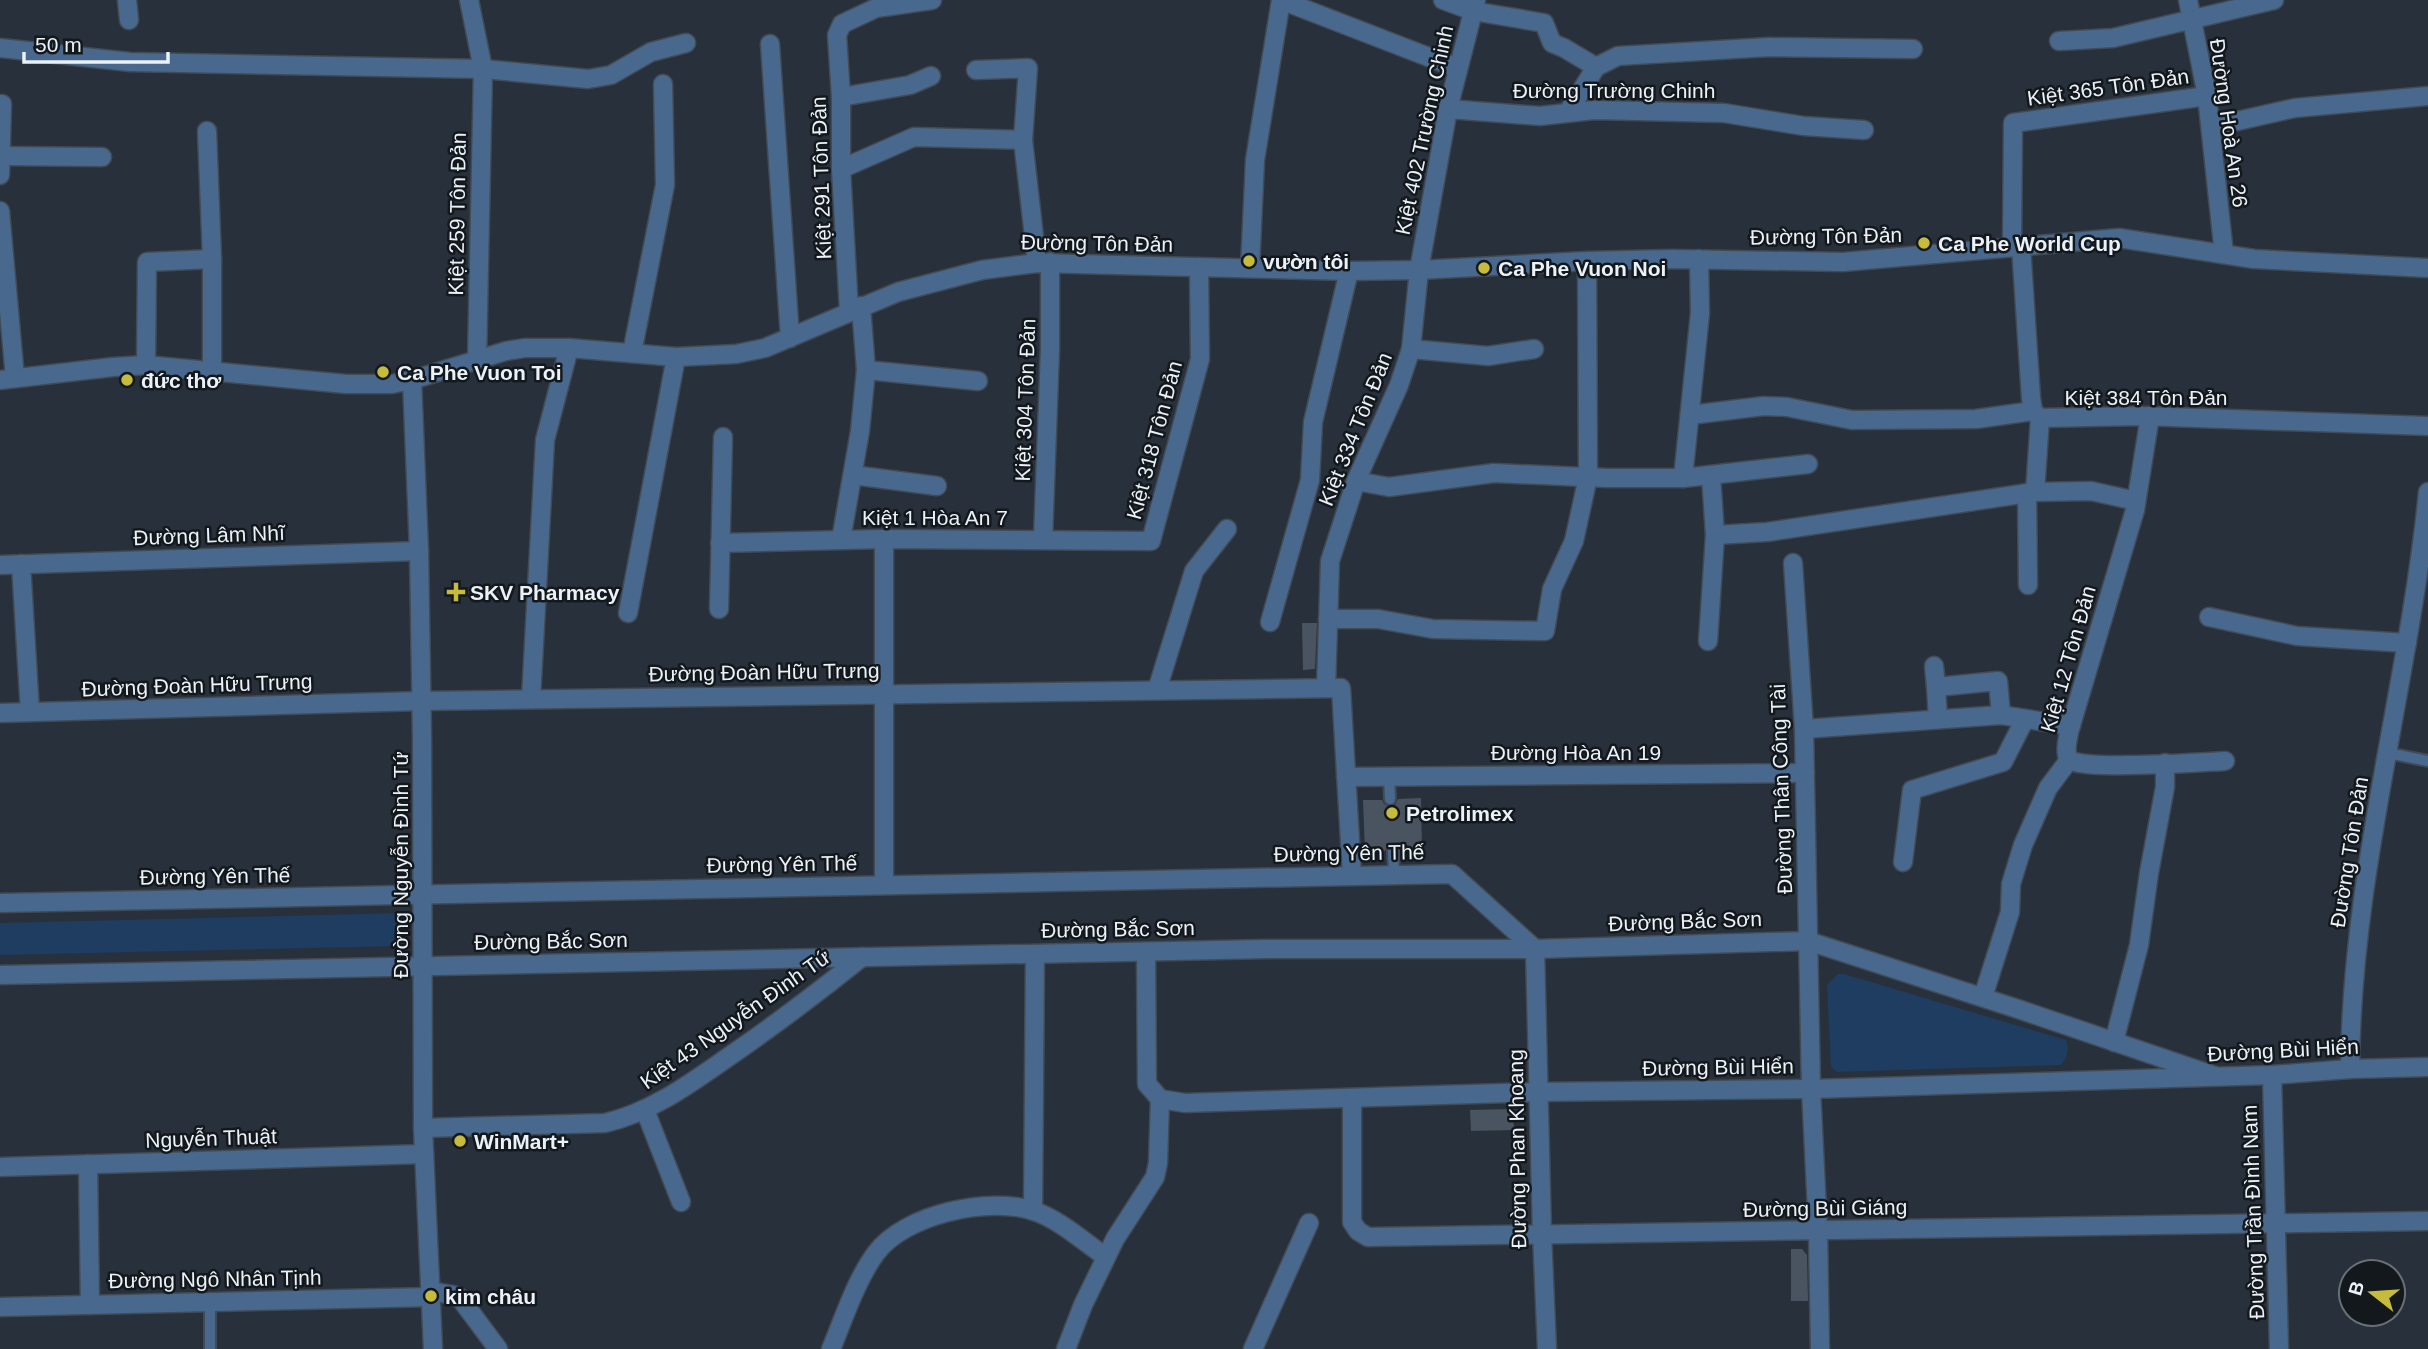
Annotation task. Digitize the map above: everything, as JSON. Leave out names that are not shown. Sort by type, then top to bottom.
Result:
[{"type":"street","points":[[127,0],[129,20]]},
{"type":"street","name":"Kiệt 259 Tôn Đản","points":[[469,0],[483,69],[477,361]]},
{"type":"street","name":"Kiệt 291 Tôn Đản","points":[[841,540],[860,431],[866,370],[855,309],[841,169],[841,97],[837,35],[842,24],[876,8],[932,0]]},
{"type":"street","points":[[1250,268],[1255,160],[1281,0],[1457,68]]},
{"type":"street","name":"Đường Trường Chinh","points":[[1443,0],[1544,23],[1552,43],[1564,47],[1596,67]]},
{"type":"street","name":"Đường Hoà An 26","points":[[2188,0],[2207,96],[2224,254]]},
{"type":"street","points":[[2059,41],[2113,38],[2274,0]]},
{"type":"street","name":"Kiệt 402 Trường Chinh","points":[[1419,270],[1448,109],[1474,6]]},
{"type":"street","points":[[0,48],[130,62],[483,69],[588,79],[601,78],[622,70],[651,52],[686,43]]},
{"type":"street","points":[[770,44],[790,338]]},
{"type":"street","points":[[1569,112],[1596,67],[1618,56],[1755,47],[1913,49]]},
{"type":"street","name":"Kiệt 304 Tôn Đản","points":[[976,70],[1028,68],[1023,140],[1044,263],[1050,349],[1043,539]]},
{"type":"street","points":[[841,97],[910,85],[931,76]]},
{"type":"street","points":[[632,353],[665,185],[663,84]]},
{"type":"street","name":"Kiệt 365 Tôn Đản","points":[[2016,246],[2013,123],[2207,96]]},
{"type":"street","points":[[2211,127],[2295,108],[2428,96]]},
{"type":"street","points":[[0,175],[2,104]]},
{"type":"street","name":"Đường Trường Chinh","points":[[1448,109],[1540,116],[1594,110],[1724,113],[1804,126],[1864,130]]},
{"type":"street","points":[[207,131],[212,259],[212,370]]},
{"type":"street","points":[[841,169],[914,137],[1023,140]]},
{"type":"street","points":[[2,156],[102,157]]},
{"type":"street","points":[[0,211],[7,379]]},
{"type":"street","name":"Đường Tôn Đản","points":[[7,379],[113,366],[146,365],[346,384],[392,384],[525,348],[569,348],[676,357],[736,354],[765,348],[898,292],[1010,265],[1044,263],[1349,271],[1699,259],[1862,262],[2119,238],[2283,261],[2428,268]]},
{"type":"street","name":"Kiệt 384 Tôn Đản","points":[[2016,246],[2037,414],[2428,426]]},
{"type":"street","points":[[146,365],[147,262],[212,259]]},
{"type":"street","points":[[1683,478],[1700,313],[1699,259]]},
{"type":"street","points":[[1328,619],[1378,619],[1433,629],[1545,631],[1552,589],[1574,541],[1588,477],[1587,261]]},
{"type":"street","name":"Kiệt 318 Tôn Đản","points":[[1151,541],[1200,359],[1199,267]]},
{"type":"street","name":"Kiệt 334 Tôn Đản","points":[[1326,688],[1330,561],[1356,481],[1399,385],[1411,349],[1419,270]]},
{"type":"street","points":[[1270,622],[1310,480],[1313,422],[1349,271]]},
{"type":"street","points":[[531,699],[545,440],[569,348]]},
{"type":"street","points":[[1411,349],[1488,356],[1534,349]]},
{"type":"street","points":[[628,612],[676,357]]},
{"type":"street","points":[[866,370],[978,381]]},
{"type":"street","name":"Đường Nguyễn Đình Tứ","points":[[412,380],[419,551],[424,944],[423,1128],[433,1349]]},
{"type":"street","points":[[1690,415],[1764,406],[1787,407],[1852,420],[1976,419],[2037,414],[2028,585]]},
{"type":"street","name":"Kiệt 12 Tôn Đản","points":[[2150,416],[2136,501],[2071,726],[2067,753],[2069,760],[2074,763],[2101,766],[2225,761]]},
{"type":"street","points":[[719,609],[723,437]]},
{"type":"street","points":[[1356,481],[1389,487],[1494,473],[1683,478],[1808,464]]},
{"type":"street","points":[[853,475],[937,486]]},
{"type":"street","points":[[1708,641],[1715,535],[1712,476]]},
{"type":"street","points":[[1715,535],[1767,532],[2031,492],[2091,491],[2136,501]]},
{"type":"street","name":"Đường Tôn Đản","points":[[2350,1069],[2350,1014],[2367,868],[2424,560],[2428,492]]},
{"type":"street","points":[[1157,690],[1194,571],[1227,529]]},
{"type":"street","points":[[884,539],[884,884]]},
{"type":"street","name":"Kiệt 1 Hòa An 7","points":[[720,543],[884,539],[1151,541]]},
{"type":"street","name":"Đường Lâm Nhĩ","points":[[0,565],[419,551]]},
{"type":"street","name":"Đường Thân Công Tài","points":[[1793,563],[1804,729],[1811,1089],[1821,1349]]},
{"type":"street","points":[[21,564],[30,712]]},
{"type":"street","points":[[2209,617],[2297,636],[2407,643]]},
{"type":"street","points":[[1934,666],[1938,719]]},
{"type":"street","points":[[1936,687],[1998,681],[2001,715]]},
{"type":"street","points":[[1326,688],[1341,688],[1346,777],[1356,826],[1352,875]]},
{"type":"street","name":"Đường Đoàn Hữu Trưng","points":[[0,713],[885,692],[1326,688]]},
{"type":"street","points":[[1804,729],[2001,715],[2071,726]]},
{"type":"street","points":[[1903,862],[1912,790],[2003,762],[2025,719]]},
{"type":"street","points":[[1983,997],[2010,912],[2011,884],[2023,845],[2048,788],[2069,760]]},
{"type":"street","points":[[2114,1042],[2139,945],[2165,787],[2165,763]]},
{"type":"street","name":"Đường Hòa An 19","points":[[1346,777],[1805,773]]},
{"type":"street","name":"Đường Yên Thế","points":[[0,903],[422,902],[884,884],[1452,874],[1535,949]]},
{"type":"street","name":"Đường Bắc Sơn","points":[[0,975],[1146,952],[1535,949],[1808,941],[2216,1076]]},
{"type":"street","name":"Đường Phan Khoang","points":[[1535,949],[1546,1342]]},
{"type":"street","points":[[1066,1349],[1105,1257],[1157,1171],[1160,1099],[1147,1084],[1146,952]]},
{"type":"street","points":[[1033,1211],[1035,954]]},
{"type":"street","name":"Kiệt 43 Nguyễn Đình Tứ","points":[[423,1128],[605,1123],[625,1119],[645,1110],[733,1053],[811,998],[862,957]]},
{"type":"street","name":"Đường Bùi Hiển","points":[[1160,1099],[1185,1103],[1538,1091],[1811,1089],[2272,1075],[2428,1067]]},
{"type":"street","name":"Đường Trần Đình Nam","points":[[2272,1075],[2279,1349]]},
{"type":"street","name":"Đường Bùi Giáng","points":[[1352,1099],[1352,1222],[1358,1231],[1368,1237],[2428,1221]]},
{"type":"street","points":[[645,1110],[681,1202]]},
{"type":"street","name":"Nguyễn Thuật","points":[[0,1167],[424,1154]]},
{"type":"street","points":[[88,1164],[90,1305]]},
{"type":"street","points":[[831,1349],[867,1267],[878,1250],[922,1221],[944,1213],[993,1206],[1033,1211],[1048,1217],[1105,1257]]},
{"type":"street","points":[[1253,1349],[1309,1223]]},
{"type":"street","name":"Đường Ngô Nhân Tịnh","points":[[0,1307],[453,1295],[460,1298],[498,1349]]},
{"type":"street","points":[[1531,1349],[1546,1342]]},
{"type":"lane","points":[[2388,753],[2428,761]]},
{"type":"lane","points":[[1389,775],[1390,799]]},
{"type":"lane","points":[[1393,851],[1394,875]]},
{"type":"lane","points":[[210,1302],[210,1349]]},
{"type":"shaded area","points":[[402,913],[402,946],[0,955],[0,923]]},
{"type":"shaded area","points":[[1838,974],[2066,1040],[2066,1056],[2061,1065],[1837,1072],[1831,1067],[1827,985]]},
{"type":"building","points":[[1302,623],[1317,623],[1315,669],[1303,670]]},
{"type":"building","name":"Petrolimex","points":[[1421,798],[1422,849],[1401,850],[1393,843],[1388,845],[1385,851],[1365,852],[1363,800],[1382,800],[1390,807],[1395,805],[1398,799]]},
{"type":"building","points":[[1513,1109],[1514,1130],[1471,1131],[1470,1110]]},
{"type":"building","points":[[1791,1249],[1802,1249],[1807,1255],[1808,1301],[1791,1301]]},
{"type":"place","name":"Ca Phe World Cup","points":[[1924,243]]},
{"type":"place","name":"vườn tôi","points":[[1249,261]]},
{"type":"place","name":"Ca Phe Vuon Noi","points":[[1484,268]]},
{"type":"place","name":"Ca Phe Vuon Toi","points":[[383,372]]},
{"type":"place","name":"đức thơ","points":[[127,380]]},
{"type":"place","name":"SKV Pharmacy","points":[[456,592]]},
{"type":"place","name":"Petrolimex","points":[[1392,813]]},
{"type":"place","name":"WinMart+","points":[[460,1141]]},
{"type":"place","name":"kim châu","points":[[431,1296]]}]
